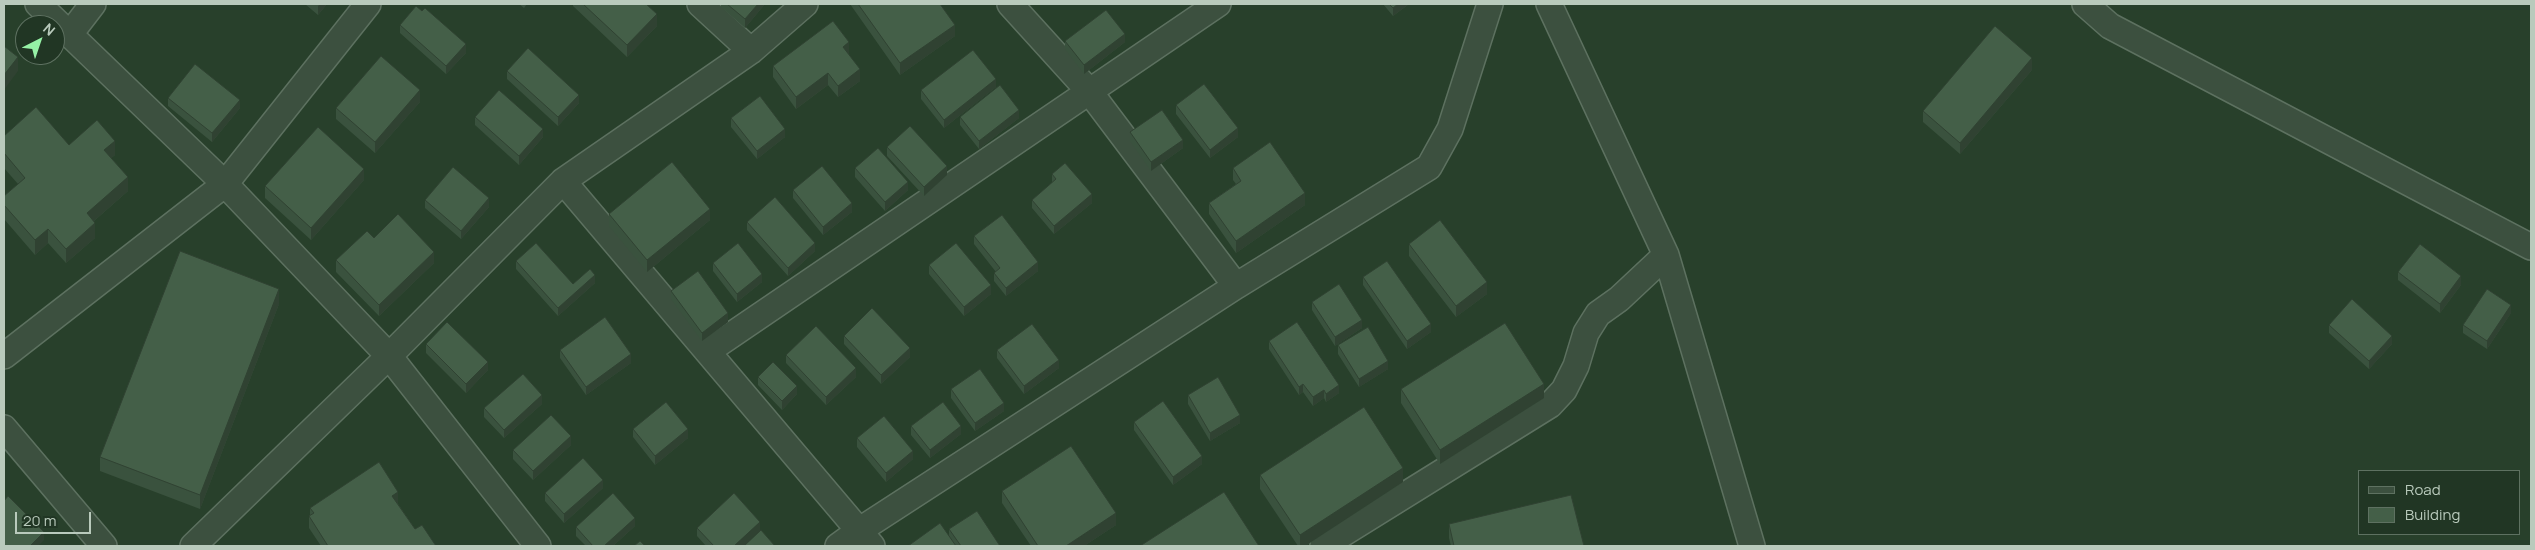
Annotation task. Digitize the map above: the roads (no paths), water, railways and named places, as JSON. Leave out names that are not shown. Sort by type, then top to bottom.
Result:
[{"type":"street","points":[[38,4],[226,184],[388,356],[538,546]]},
{"type":"street","points":[[70,34],[93,4]]},
{"type":"street","points":[[4,356],[226,184],[368,4]]},
{"type":"street","points":[[700,4],[751,51]]},
{"type":"street","points":[[193,546],[388,356],[563,181],[751,51],[805,4]]},
{"type":"street","points":[[1010,4],[1089,91],[1236,286]]},
{"type":"street","points":[[708,351],[1218,4]]},
{"type":"street","points":[[838,546],[866,538],[1236,286],[1429,167],[1450,129],[1490,4]]},
{"type":"street","points":[[1549,4],[1666,255],[1752,546]]},
{"type":"street","points":[[2085,4],[2110,26],[2531,248]]},
{"type":"street","points":[[563,181],[866,538]]},
{"type":"street","points":[[1323,546],[1550,404],[1564,390],[1576,366],[1586,333],[1598,314],[1619,299],[1666,255]]},
{"type":"street","points":[[4,428],[104,546]]}]
